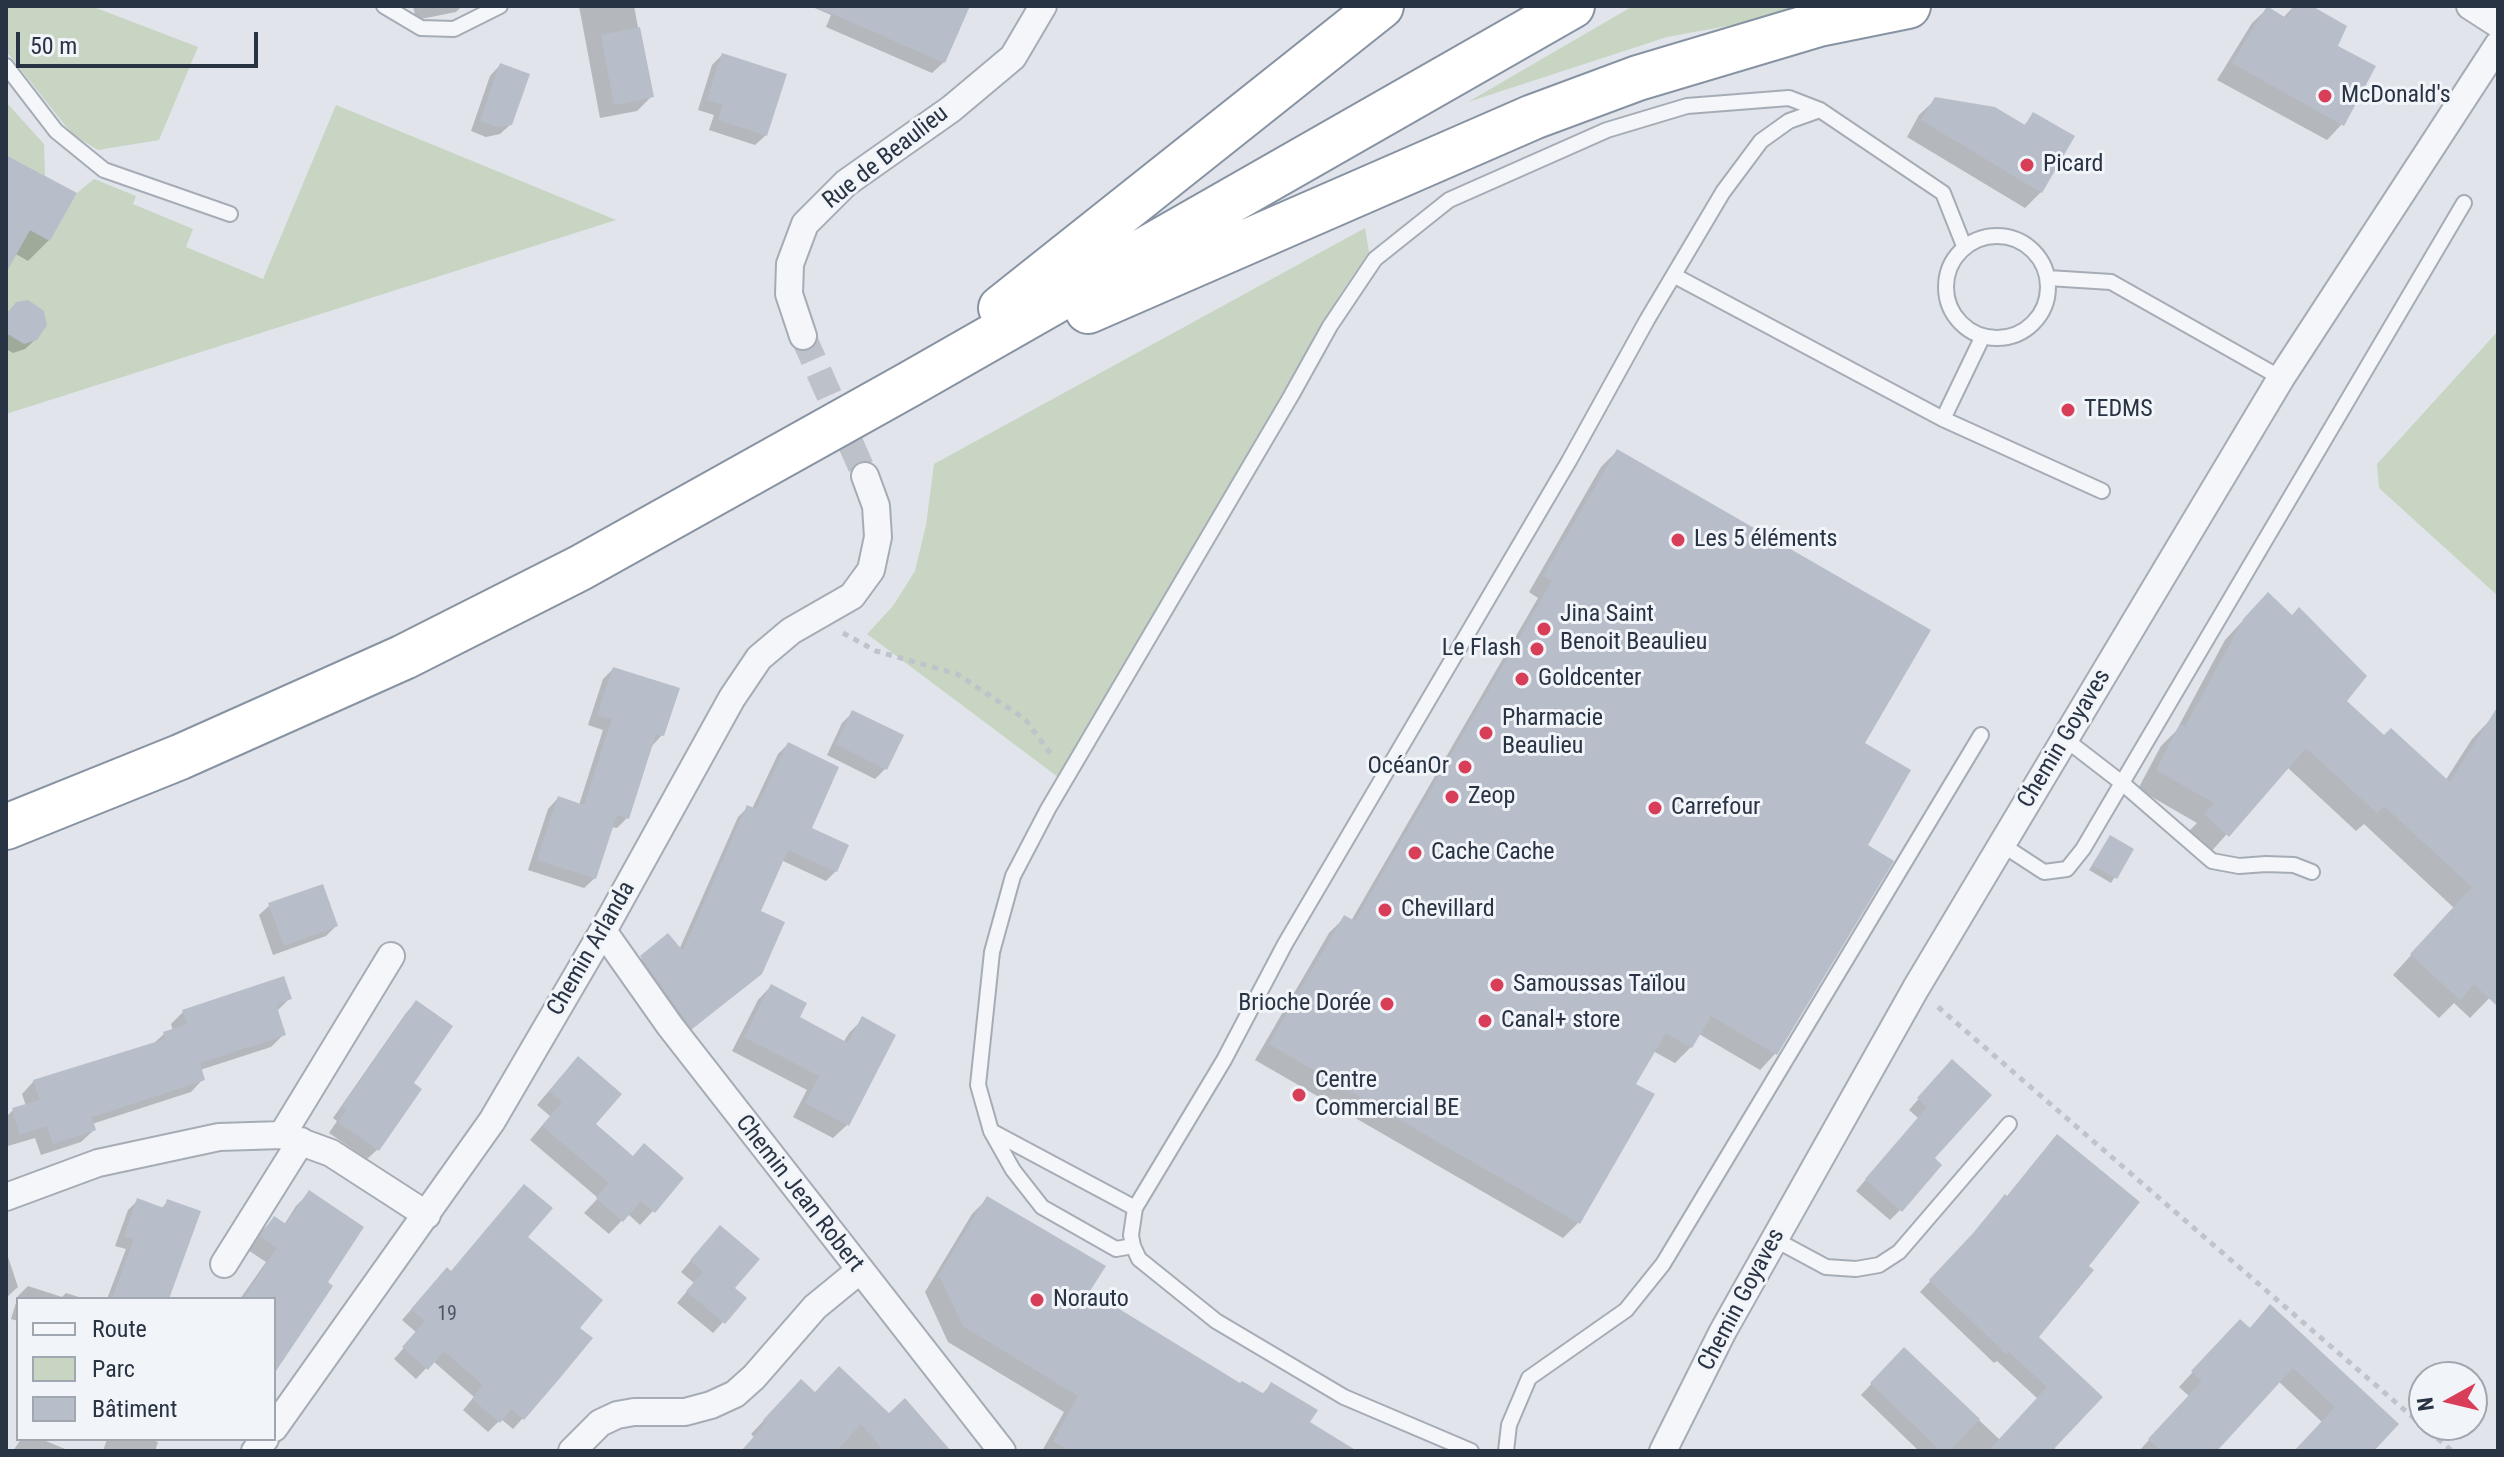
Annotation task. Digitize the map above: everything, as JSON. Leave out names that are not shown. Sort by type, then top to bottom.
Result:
[{"type":"highway","points":[[908,385],[1035,280],[1381,6]]},
{"type":"highway","points":[[6,827],[180,757],[456,632],[580,568],[908,385],[1572,6]]},
{"type":"highway","points":[[908,385],[1103,305],[1533,117],[1638,78],[1819,24],[1908,6]]},
{"type":"street","name":"Rue de Beaulieu","points":[[803,336],[789,294],[790,264],[805,224],[846,183],[951,109],[1013,57],[1043,6]]},
{"type":"street","points":[[2470,6],[2498,24]]},
{"type":"street","name":"Chemin Goyaves","points":[[1663,1451],[1723,1331],[1774,1239],[2001,844],[2281,378],[2498,45]]},
{"type":"street","name":"Chemin Arlanda","points":[[276,1425],[492,1121],[603,931],[732,698],[759,658],[791,631],[852,596],[871,570],[878,537],[876,506],[865,476]]},
{"type":"street","name":"Chemin Jean Robert","points":[[603,931],[670,1026],[1002,1451]]},
{"type":"street","points":[[224,1264],[391,956]]},
{"type":"street","points":[[6,1197],[98,1163],[219,1137],[291,1138],[331,1153],[427,1215]]},
{"type":"street","points":[[572,1451],[600,1423],[617,1415],[685,1412],[735,1394],[754,1377],[815,1307],[859,1271]]},
{"type":"lane","points":[[384,6],[421,28],[454,29],[500,6]]},
{"type":"lane","points":[[6,66],[56,131],[104,170],[230,214]]},
{"type":"lane","points":[[1133,1246],[1116,1249],[1042,1207],[1013,1170],[991,1131],[978,1085],[992,952],[1013,876],[1067,776],[1330,326],[1375,259],[1449,200],[1607,130],[1687,106],[1789,98],[1820,110],[1943,193],[1964,246]]},
{"type":"lane","points":[[1471,1451],[1344,1397],[1216,1321],[1139,1259],[1131,1235],[1135,1208],[1224,1060],[1285,944],[1723,192],[1761,141],[1789,121],[1820,110]]},
{"type":"lane","points":[[2001,844],[2044,872],[2067,869],[2083,849],[2464,203]]},
{"type":"lane","points":[[1984,236],[2007,236],[2028,245],[2042,261],[2048,278],[2046,304],[2032,326],[2008,339],[1982,338],[1958,323],[1945,298],[1947,269],[1964,246],[1984,236]]},
{"type":"lane","points":[[1675,276],[1943,419],[2102,491]]},
{"type":"lane","points":[[2048,278],[2111,282],[2281,378]]},
{"type":"lane","points":[[1943,419],[1982,338]]},
{"type":"lane","points":[[1506,1451],[1509,1425],[1529,1378],[1626,1310],[1663,1264],[1981,735]]},
{"type":"lane","points":[[2065,739],[2122,783],[2212,861],[2239,866],[2294,865],[2312,872]]},
{"type":"lane","points":[[1774,1239],[1826,1267],[1856,1269],[1879,1265],[1899,1252],[2009,1124]]},
{"type":"lane","points":[[991,1131],[1135,1208]]},
{"type":"path","points":[[814,617],[876,651],[957,674],[1025,719],[1067,776]]},
{"type":"path","points":[[1916,988],[2452,1451]]},
{"type":"green space","points":[[6,6],[91,6],[198,47],[159,140],[98,150],[72,134],[6,51]]},
{"type":"green space","points":[[1633,6],[1837,6],[1667,37],[1468,102]]},
{"type":"green space","points":[[6,102],[44,144],[45,176],[6,155]]},
{"type":"green space","points":[[336,105],[616,220],[6,414],[6,261],[30,230],[50,241],[77,193],[94,179],[136,196],[133,204],[193,229],[186,247],[263,279]]},
{"type":"green space","points":[[1365,228],[1369,252],[1341,293],[1058,777],[867,634],[893,606],[915,571],[926,525],[934,464]]},
{"type":"green space","points":[[2498,331],[2498,596],[2379,488],[2377,464]]},
{"type":"building","points":[[814,6],[970,6],[945,63]]},
{"type":"building","name":"McDonald's","points":[[2267,6],[2286,18],[2294,6],[2312,6],[2347,26],[2338,46],[2376,66],[2344,126],[2232,63]]},
{"type":"building","points":[[640,27],[654,97],[614,105],[601,35]]},
{"type":"building","points":[[722,53],[787,74],[767,136],[718,120],[723,104],[707,100]]},
{"type":"building","points":[[500,63],[530,74],[512,125],[498,127],[480,121]]},
{"type":"building","name":"Picard","points":[[1935,97],[1995,107],[2025,125],[2033,112],[2075,136],[2042,193],[1921,120]]},
{"type":"building","points":[[6,155],[77,193],[50,241],[30,230],[6,273]]},
{"type":"building","points":[[28,300],[44,311],[47,325],[37,340],[24,344],[6,333],[6,315],[16,302]]},
{"type":"building","name":"Carrefour","points":[[1617,449],[1931,630],[1865,743],[1911,770],[1868,845],[1894,861],[1777,1055],[1711,1016],[1692,1048],[1666,1033],[1636,1084],[1655,1094],[1580,1224],[1269,1044],[1344,915],[1355,921],[1552,581],[1543,576]]},
{"type":"building","points":[[2268,592],[2292,615],[2299,607],[2367,676],[2347,701],[2384,735],[2391,728],[2450,782],[2498,706],[2498,1007],[2474,984],[2460,1000],[2410,954],[2472,887],[2384,806],[2377,813],[2306,748],[2229,837],[2204,814],[2214,803],[2156,770],[2180,724],[2185,727],[2244,618]]},
{"type":"building","points":[[613,667],[680,688],[664,736],[656,734],[629,819],[617,815],[596,879],[537,860],[558,796],[584,805],[612,719],[597,715]]},
{"type":"building","points":[[852,710],[904,735],[887,770],[836,744]]},
{"type":"building","points":[[788,742],[839,767],[812,828],[849,845],[837,872],[788,850],[761,911],[785,922],[762,974],[692,1029],[640,956],[668,933],[683,951],[747,805],[756,809]]},
{"type":"building","points":[[2110,835],[2134,849],[2117,879],[2092,865]]},
{"type":"building","points":[[323,884],[338,926],[284,946],[268,903]]},
{"type":"building","points":[[284,976],[292,999],[276,1004],[286,1035],[200,1063],[205,1080],[92,1117],[96,1130],[53,1144],[47,1126],[20,1135],[12,1108],[40,1100],[33,1080],[165,1039],[163,1032],[187,1024],[182,1010]]},
{"type":"building","points":[[771,984],[807,1003],[800,1017],[848,1043],[862,1016],[896,1035],[849,1126],[805,1103],[819,1076],[744,1037]]},
{"type":"building","points":[[416,1000],[453,1026],[414,1083],[422,1089],[379,1151],[338,1122],[346,1110],[342,1107]]},
{"type":"building","points":[[578,1056],[622,1094],[596,1124],[633,1156],[644,1143],[684,1178],[655,1213],[641,1201],[623,1222],[596,1198],[609,1183],[542,1126],[562,1102],[549,1091]]},
{"type":"building","points":[[1952,1059],[1992,1095],[1935,1158],[1942,1165],[1902,1212],[1865,1179],[1927,1107],[1917,1098]]},
{"type":"building","points":[[2057,1134],[2140,1202],[2089,1266],[2094,1270],[2039,1337],[2103,1397],[2052,1451],[1988,1451],[2047,1387],[2009,1352],[2006,1354],[1929,1280],[2005,1194],[2007,1196]]},
{"type":"building","points":[[524,1184],[553,1208],[528,1237],[603,1300],[580,1328],[593,1338],[560,1378],[524,1420],[511,1409],[500,1423],[472,1399],[483,1385],[444,1351],[428,1370],[402,1347],[425,1321],[411,1309],[447,1267],[451,1271]]},
{"type":"building","points":[[309,1190],[364,1227],[328,1282],[333,1286],[276,1371],[276,1297],[244,1297],[277,1248],[260,1236],[274,1216],[286,1224]]},
{"type":"building","points":[[987,1196],[1106,1266],[1090,1291],[1240,1383],[1242,1381],[1264,1394],[1271,1382],[1318,1410],[1310,1422],[1357,1451],[1070,1451],[1053,1441],[1078,1396],[963,1326],[939,1275]]},
{"type":"building","points":[[137,1198],[164,1208],[167,1199],[201,1211],[170,1297],[113,1297],[134,1239],[124,1236]]},
{"type":"building","points":[[720,1225],[760,1259],[735,1288],[747,1298],[725,1324],[686,1291],[703,1272],[690,1260]]},
{"type":"building","points":[[2270,1304],[2399,1424],[2374,1451],[2294,1451],[2335,1407],[2293,1368],[2217,1451],[2161,1451],[2148,1439],[2202,1381],[2191,1371],[2240,1319],[2250,1328]]},
{"type":"building","points":[[1904,1347],[1980,1419],[1949,1451],[1941,1451],[1870,1383]]},
{"type":"building","points":[[839,1366],[889,1413],[905,1398],[951,1451],[884,1451],[861,1424],[836,1451],[741,1451],[766,1423],[763,1420],[801,1379],[815,1392]]},
{"type":"tunnel","points":[[803,336],[865,476]]},
{"type":"place","name":"McDonald's","points":[[2325,96]]},
{"type":"place","name":"Picard","points":[[2027,165]]},
{"type":"place","name":"TEDMS","points":[[2068,410]]},
{"type":"place","name":"Les 5 éléments","points":[[1678,540]]},
{"type":"place","name":"Jina Saint Benoit Beaulieu","points":[[1544,629]]},
{"type":"place","name":"Le Flash","points":[[1537,649]]},
{"type":"place","name":"Goldcenter","points":[[1522,679]]},
{"type":"place","name":"Pharmacie Beaulieu","points":[[1486,733]]},
{"type":"place","name":"OcéanOr","points":[[1465,767]]},
{"type":"place","name":"Zeop","points":[[1452,797]]},
{"type":"place","name":"Carrefour","points":[[1655,808]]},
{"type":"place","name":"Cache Cache","points":[[1415,853]]},
{"type":"place","name":"Chevillard","points":[[1385,910]]},
{"type":"place","name":"Samoussas Taïlou","points":[[1497,985]]},
{"type":"place","name":"Brioche Dorée","points":[[1387,1004]]},
{"type":"place","name":"Canal+ store","points":[[1485,1021]]},
{"type":"place","name":"Centre Commercial BE","points":[[1299,1095]]},
{"type":"place","name":"Norauto","points":[[1037,1300]]}]
